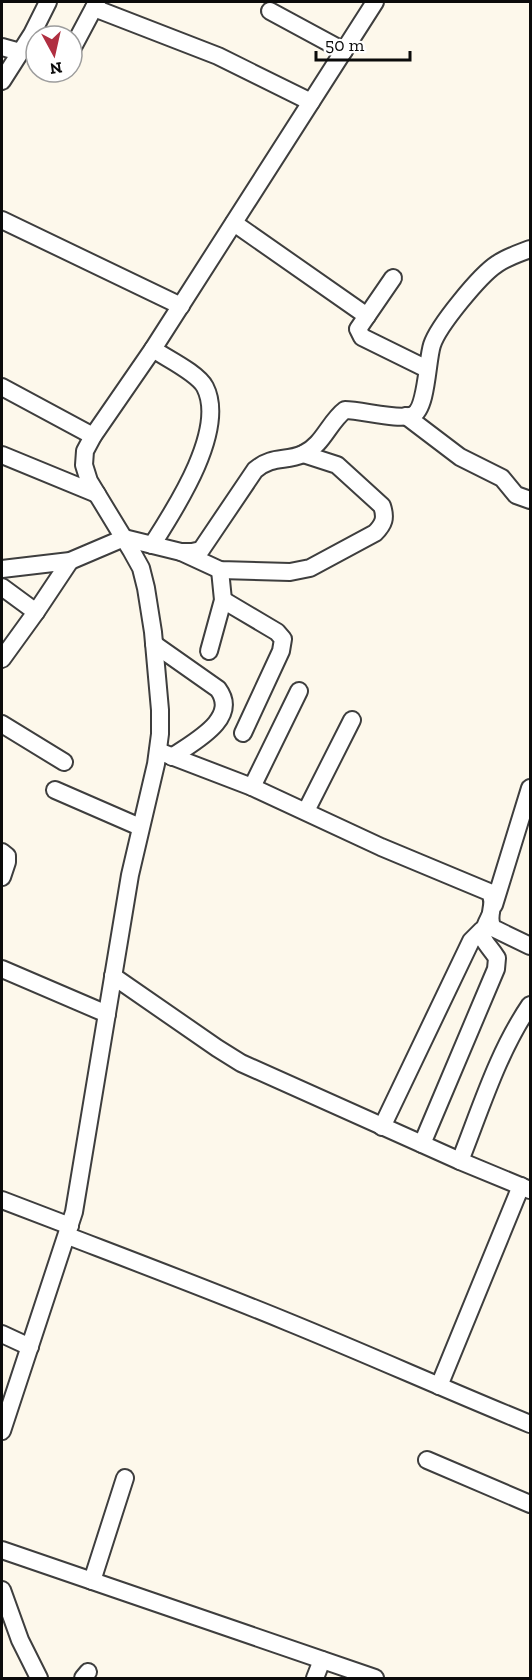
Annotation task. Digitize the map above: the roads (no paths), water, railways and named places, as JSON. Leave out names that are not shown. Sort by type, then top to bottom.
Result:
[{"type":"street","points":[[39,24],[48,2]]},
{"type":"street","points":[[165,754],[154,644],[141,568],[89,481],[84,465],[85,451],[153,350],[375,2]]},
{"type":"street","points":[[84,26],[95,4],[218,56],[311,102]]},
{"type":"street","points":[[270,11],[344,51]]},
{"type":"street","points":[[2,47],[24,52]]},
{"type":"street","points":[[2,81],[24,55]]},
{"type":"street","points":[[2,220],[181,306]]},
{"type":"street","points":[[234,223],[367,316]]},
{"type":"street","points":[[182,552],[201,550],[248,481],[264,463],[303,454],[314,446],[338,415],[345,410],[406,416],[420,409],[433,342],[448,318],[497,264],[531,249]]},
{"type":"street","points":[[393,279],[358,329],[359,333],[362,337],[427,369]]},
{"type":"street","points":[[152,545],[191,482],[199,461],[210,416],[210,404],[205,385],[198,378],[153,350]]},
{"type":"street","points":[[2,387],[93,436]]},
{"type":"street","points":[[406,416],[460,457],[502,477],[516,495],[531,500]]},
{"type":"street","points":[[2,569],[70,561],[124,538],[182,552],[220,570],[281,573],[310,568],[375,533],[383,525],[385,515],[382,506],[344,471],[329,462],[303,454]]},
{"type":"street","points":[[2,455],[97,494]]},
{"type":"street","points":[[2,659],[70,561]]},
{"type":"street","points":[[209,651],[223,600],[220,570]]},
{"type":"street","points":[[2,587],[36,612]]},
{"type":"street","points":[[223,600],[277,632],[283,639],[280,651],[243,733]]},
{"type":"street","points":[[2,1431],[69,1231],[80,1184],[113,976],[140,827],[156,764],[165,754],[216,725],[224,705],[218,689],[154,644]]},
{"type":"street","points":[[252,787],[299,691]]},
{"type":"street","points":[[306,811],[352,720]]},
{"type":"street","points":[[2,724],[64,762]]},
{"type":"street","points":[[165,754],[252,787],[381,847],[489,892],[493,897],[483,941],[498,963],[422,1144]]},
{"type":"street","points":[[382,1126],[468,946],[489,917],[531,788]]},
{"type":"street","points":[[55,790],[140,827]]},
{"type":"street","points":[[2,852],[7,856],[2,877]]},
{"type":"street","points":[[489,917],[493,928],[531,946]]},
{"type":"street","points":[[2,969],[107,1014]]},
{"type":"street","points":[[113,976],[241,1063],[526,1188],[439,1386]]},
{"type":"street","points":[[460,1161],[514,1028],[531,1005]]},
{"type":"street","points":[[4,1206],[531,1424]]},
{"type":"street","points":[[2,1334],[30,1347]]},
{"type":"street","points":[[427,1460],[531,1504]]},
{"type":"street","points":[[92,1581],[125,1478]]},
{"type":"street","points":[[2,1550],[375,1678]]},
{"type":"street","points":[[2,1590],[20,1640],[39,1678]]},
{"type":"street","points":[[315,1678],[322,1660]]}]
